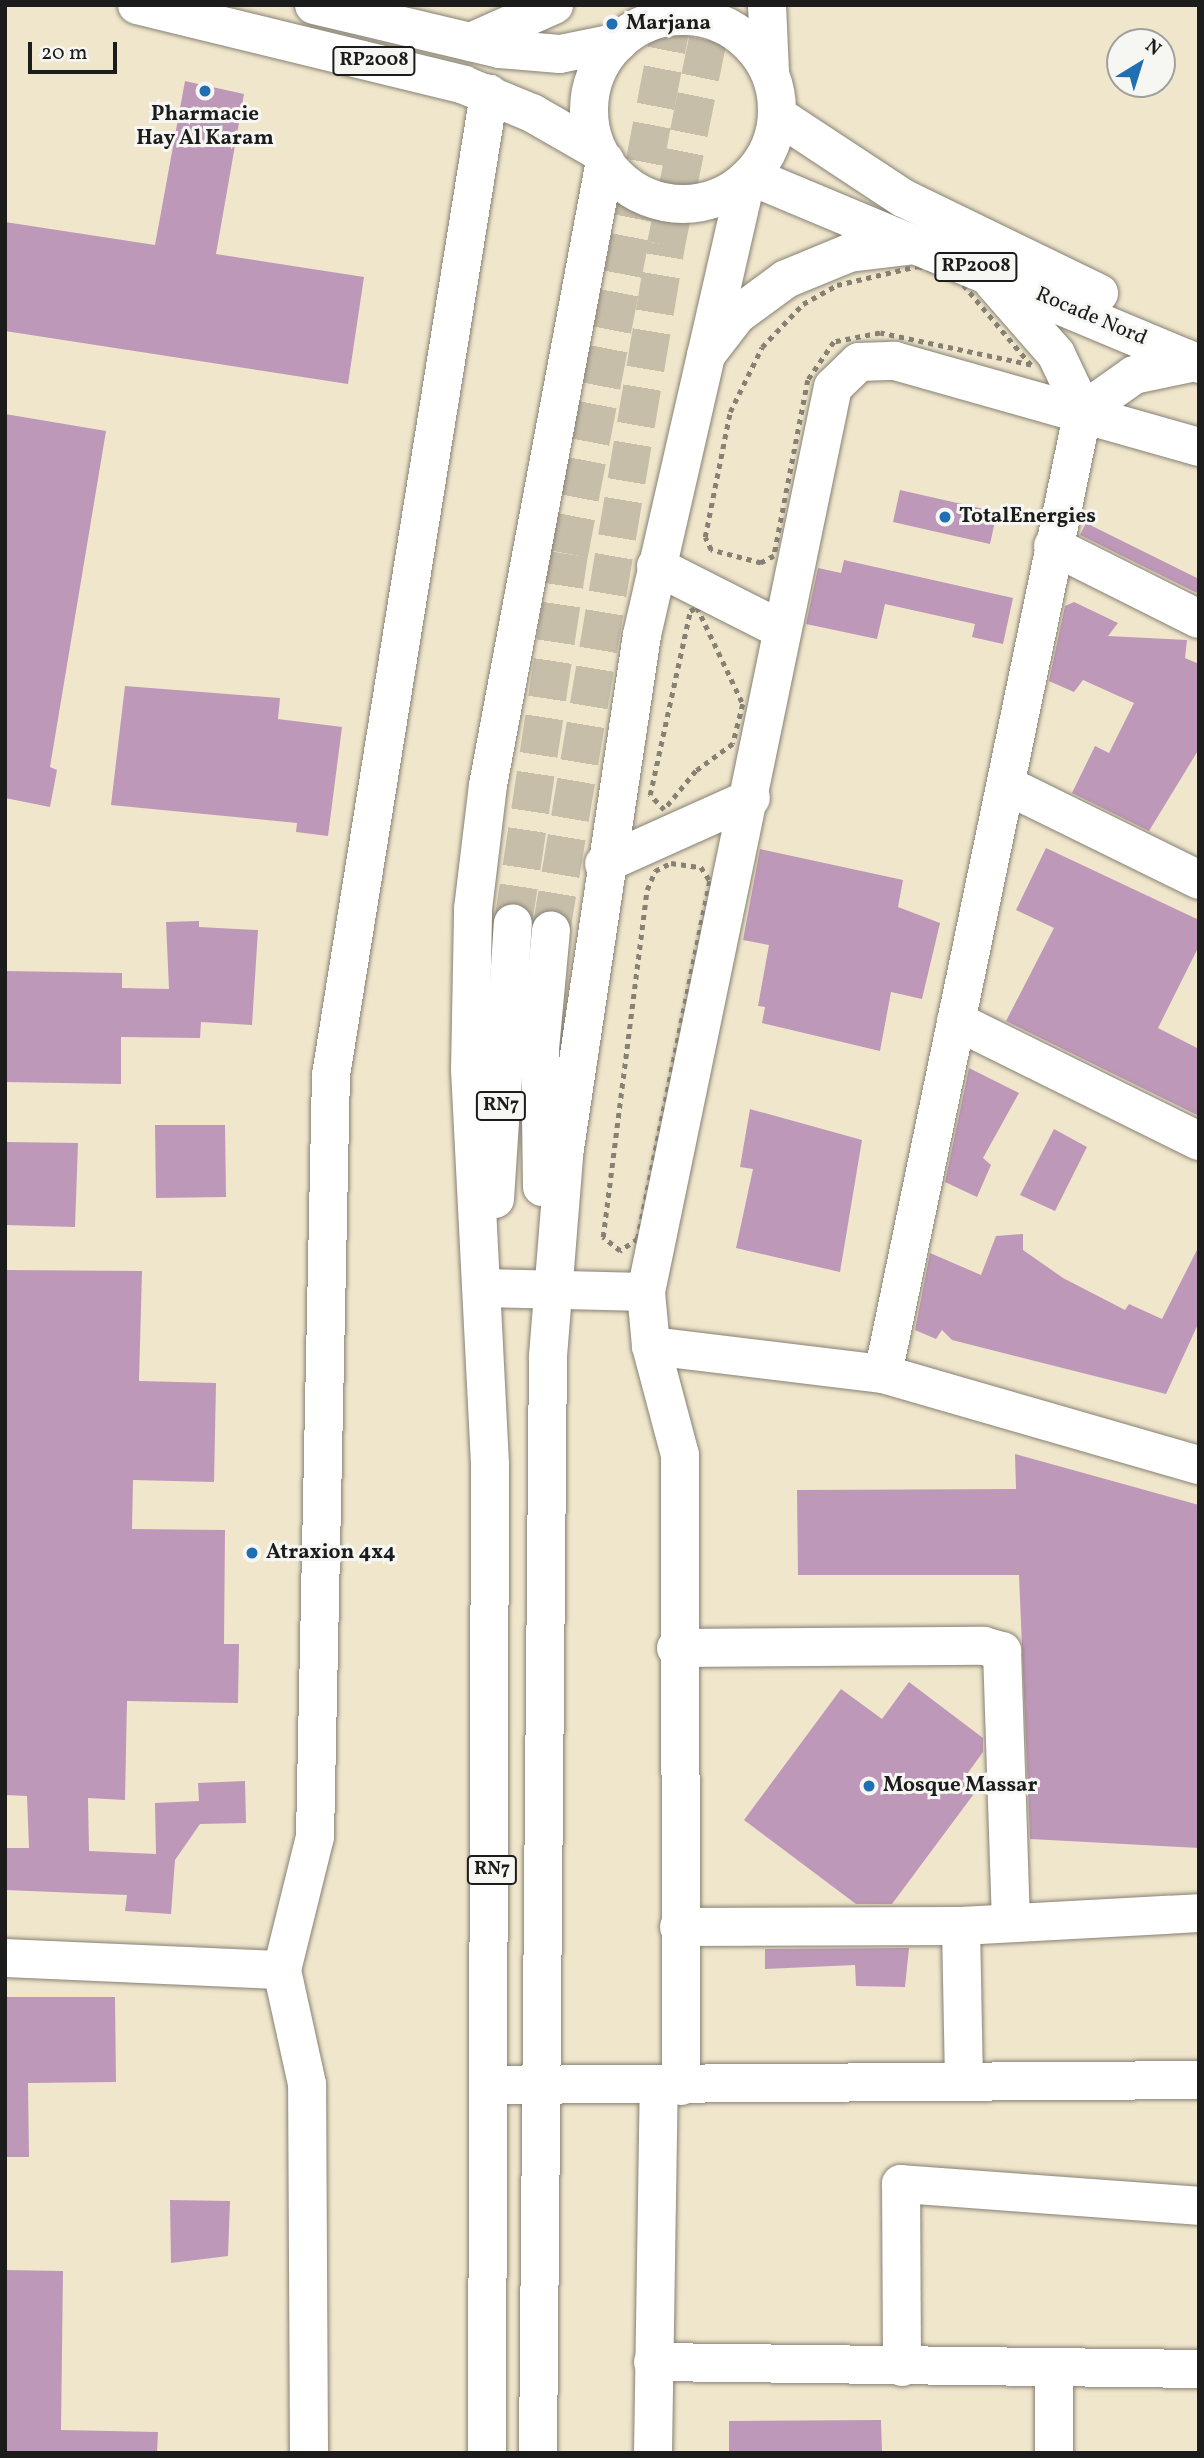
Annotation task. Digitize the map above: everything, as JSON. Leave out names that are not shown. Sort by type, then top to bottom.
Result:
[{"type":"main road","name":"RP2008","points":[[137,5],[489,94],[602,156]]},
{"type":"main road","name":"RP2008","points":[[314,5],[471,42],[560,54],[626,26]]},
{"type":"main road","points":[[471,42],[554,5]]},
{"type":"main road","points":[[602,156],[627,185],[668,203],[713,199],[748,178],[764,158],[777,115],[770,72],[768,5]]},
{"type":"main road","points":[[646,1293],[482,1288],[470,1070],[479,846],[602,156],[589,104],[593,81],[626,26],[657,19],[702,18],[742,36],[770,72]]},
{"type":"main road","points":[[309,2453],[307,2084],[282,1970],[316,1837],[331,1075],[489,94]]},
{"type":"main road","name":"Rocade Nord","points":[[777,115],[903,198],[1197,355]]},
{"type":"main road","points":[[553,1290],[604,864],[656,566],[699,366],[748,178]]},
{"type":"main road","name":"Rocade Nord","points":[[748,178],[1197,355]]},
{"type":"main road","points":[[699,366],[737,315],[786,279],[849,253],[914,245]]},
{"type":"main road","points":[[883,1374],[1083,411],[1056,354],[978,268]]},
{"type":"main road","points":[[1083,411],[1134,376],[1197,355]]},
{"type":"main road","points":[[653,2453],[653,2362],[679,1927],[676,1648],[680,1455],[651,1346],[646,1293],[751,798],[782,630],[829,404],[844,372],[859,362],[895,361],[1083,411],[1199,447]]},
{"type":"main road","points":[[1054,546],[1199,619]]},
{"type":"main road","points":[[656,566],[782,630]]},
{"type":"main road","points":[[1006,785],[1199,880]]},
{"type":"main road","points":[[604,864],[751,798]]},
{"type":"main road","name":"RN7","points":[[487,2453],[491,2085],[490,1478],[482,1288],[499,1156],[513,924]]},
{"type":"main road","name":"RN7","points":[[538,2453],[553,1290],[539,1108],[551,931]]},
{"type":"main road","points":[[956,1021],[1199,1141]]},
{"type":"main road","points":[[651,1346],[883,1374],[1199,1465]]},
{"type":"main road","points":[[676,1648],[984,1646],[1002,1651],[1012,1923]]},
{"type":"main road","points":[[679,1927],[961,1926],[1199,1913]]},
{"type":"main road","points":[[961,1926],[964,2082]]},
{"type":"main road","points":[[5,1958],[282,1970]]},
{"type":"main road","points":[[491,2085],[1199,2080]]},
{"type":"main road","points":[[902,2367],[901,2184],[1199,2207]]},
{"type":"main road","points":[[653,2362],[1199,2369]]},
{"type":"main road","points":[[1054,2368],[1054,2453]]},
{"type":"path","points":[[696,607],[705,615],[743,704],[733,744],[696,771],[664,810],[650,795],[690,611],[696,607]]},
{"type":"path","points":[[671,863],[701,867],[710,881],[638,1239],[620,1251],[603,1237],[649,880],[671,863]]},
{"type":"building","points":[[185,81],[244,94],[216,254],[364,277],[348,384],[5,331],[5,222],[155,245]]},
{"type":"building","points":[[5,414],[106,431],[50,767],[57,770],[50,807],[5,798]]},
{"type":"building","name":"TotalEnergies","points":[[900,490],[997,512],[990,544],[893,522]]},
{"type":"building","points":[[1086,523],[1199,579],[1199,594],[1080,535]]},
{"type":"building","points":[[844,560],[1013,598],[1003,644],[972,637],[975,624],[885,604],[877,639],[806,624],[818,568],[841,573]]},
{"type":"building","points":[[1074,602],[1118,623],[1108,636],[1187,640],[1185,658],[1199,664],[1199,749],[1149,831],[1072,793],[1095,746],[1109,753],[1134,703],[1083,680],[1074,692],[1049,681],[1065,606]]},
{"type":"building","points":[[125,686],[280,698],[278,719],[342,727],[328,836],[296,832],[297,823],[111,805]]},
{"type":"building","points":[[1046,848],[1199,920],[1199,946],[1158,1028],[1199,1049],[1199,1116],[1006,1021],[1054,928],[1016,910]]},
{"type":"building","points":[[760,849],[903,880],[898,907],[940,923],[922,999],[891,992],[880,1051],[762,1023],[765,1007],[758,1006],[769,945],[743,940]]},
{"type":"building","points":[[199,921],[199,927],[258,930],[252,1025],[201,1022],[200,1038],[121,1037],[121,1084],[5,1082],[5,971],[122,973],[122,988],[169,989],[166,922]]},
{"type":"building","points":[[969,1068],[1019,1093],[983,1158],[991,1165],[977,1197],[945,1182]]},
{"type":"building","points":[[750,1109],[862,1140],[840,1272],[736,1248],[753,1169],[740,1167]]},
{"type":"building","points":[[155,1125],[225,1125],[226,1197],[156,1198]]},
{"type":"building","points":[[1054,1129],[1087,1147],[1055,1211],[1020,1195]]},
{"type":"building","points":[[5,1142],[78,1143],[75,1227],[5,1225]]},
{"type":"building","points":[[1023,1234],[1023,1250],[1063,1278],[1125,1310],[1129,1304],[1162,1319],[1199,1246],[1199,1322],[1166,1394],[952,1340],[942,1330],[936,1339],[915,1330],[930,1253],[981,1275],[996,1236]]},
{"type":"building","points":[[5,1270],[142,1271],[139,1381],[216,1383],[214,1482],[133,1480],[132,1529],[225,1530],[224,1644],[239,1644],[238,1703],[127,1701],[125,1800],[88,1798],[89,1851],[156,1854],[155,1803],[199,1801],[198,1783],[245,1781],[246,1823],[200,1824],[175,1860],[171,1914],[125,1911],[127,1895],[5,1890],[5,1848],[29,1848],[27,1796],[5,1795]]},
{"type":"building","points":[[1015,1454],[1199,1505],[1199,1848],[1030,1839],[1019,1575],[798,1575],[797,1490],[1016,1489]]},
{"type":"building","name":"Mosque Massar","points":[[909,1682],[983,1738],[983,1752],[962,1781],[976,1791],[892,1904],[856,1904],[744,1820],[841,1689],[882,1719]]},
{"type":"building","points":[[909,1948],[905,1987],[856,1986],[855,1965],[765,1969],[765,1949]]},
{"type":"building","points":[[5,1997],[115,1997],[116,2082],[28,2083],[29,2157],[5,2157]]},
{"type":"building","points":[[170,2200],[230,2201],[228,2256],[171,2263]]},
{"type":"building","points":[[5,2270],[63,2271],[61,2430],[158,2432],[157,2453],[5,2453]]},
{"type":"building","points":[[881,2420],[882,2453],[729,2453],[729,2421]]},
{"type":"tunnel","points":[[513,924],[569,554],[675,5]]},
{"type":"tunnel","points":[[551,931],[666,245],[715,5]]},
{"type":"place","name":"Marjana","points":[[612,24]]},
{"type":"place","name":"Pharmacie Hay Al Karam","points":[[205,91]]},
{"type":"place","name":"TotalEnergies","points":[[945,517]]},
{"type":"place","name":"Atraxion 4x4","points":[[252,1553]]},
{"type":"place","name":"Mosque Massar","points":[[869,1786]]}]
